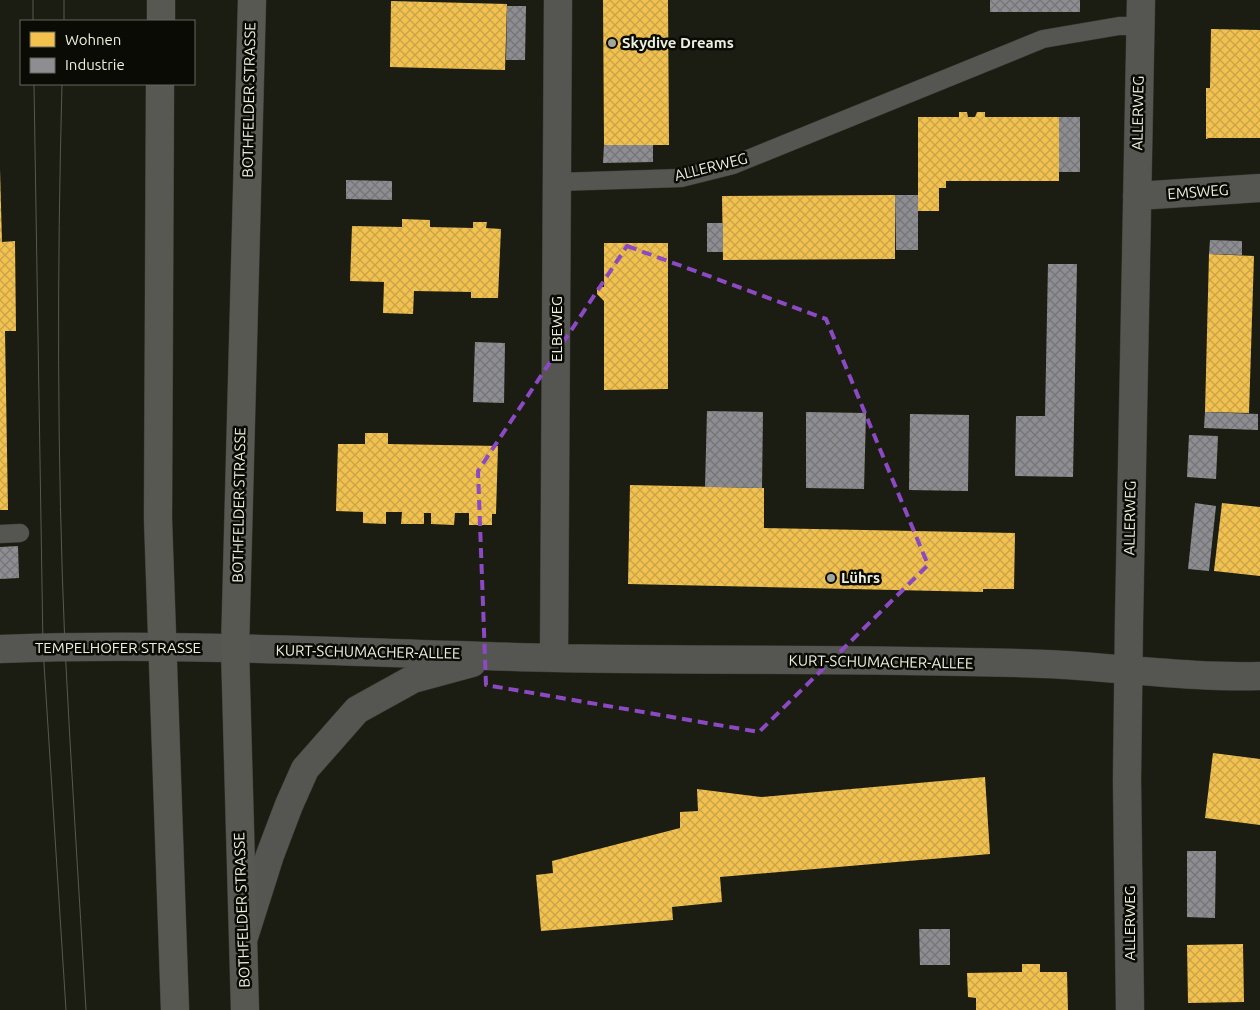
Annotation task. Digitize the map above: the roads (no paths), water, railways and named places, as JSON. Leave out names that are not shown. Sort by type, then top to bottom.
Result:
[{"type":"main road","points":[[161,0],[161,20]]},
{"type":"main road","name":"BOTHFELDER STRASSE","points":[[245,1010],[235,649],[252,0]]},
{"type":"main road","points":[[160,85],[158,519],[175,1010]]},
{"type":"street","name":"ELBEWEG","points":[[554,658],[558,0]]},
{"type":"street","name":"ALLERWEG","points":[[1130,1010],[1127,780],[1128,670],[1140,13]]},
{"type":"street","name":"EMSWEG","points":[[1137,196],[1260,188]]},
{"type":"street","name":"TEMPELHOFER STRASSE","points":[[0,649],[88,647],[235,649]]},
{"type":"street","name":"KURT-SCHUMACHER-ALLEE","points":[[235,649],[554,658],[1046,664],[1218,677],[1260,676]]},
{"type":"street","name":"KURT-SCHUMACHER-ALLEE","points":[[243,940],[273,847],[305,769],[356,710],[413,679],[501,656]]},
{"type":"lane","name":"ALLERWEG","points":[[558,182],[681,178],[733,165],[1043,39],[1119,26],[1140,13]]},
{"type":"lane","points":[[0,534],[20,533]]},
{"type":"tram line","points":[[33,0],[33,20]]},
{"type":"tram line","points":[[64,0],[64,20]]},
{"type":"tram line","points":[[34,85],[43,648],[66,1010]]},
{"type":"tram line","points":[[62,85],[59,225],[60,506],[72,783],[86,1010]]},
{"type":"place","name":"Skydive Dreams","points":[[612,43]]},
{"type":"place","name":"Lührs","points":[[831,578]]}]
